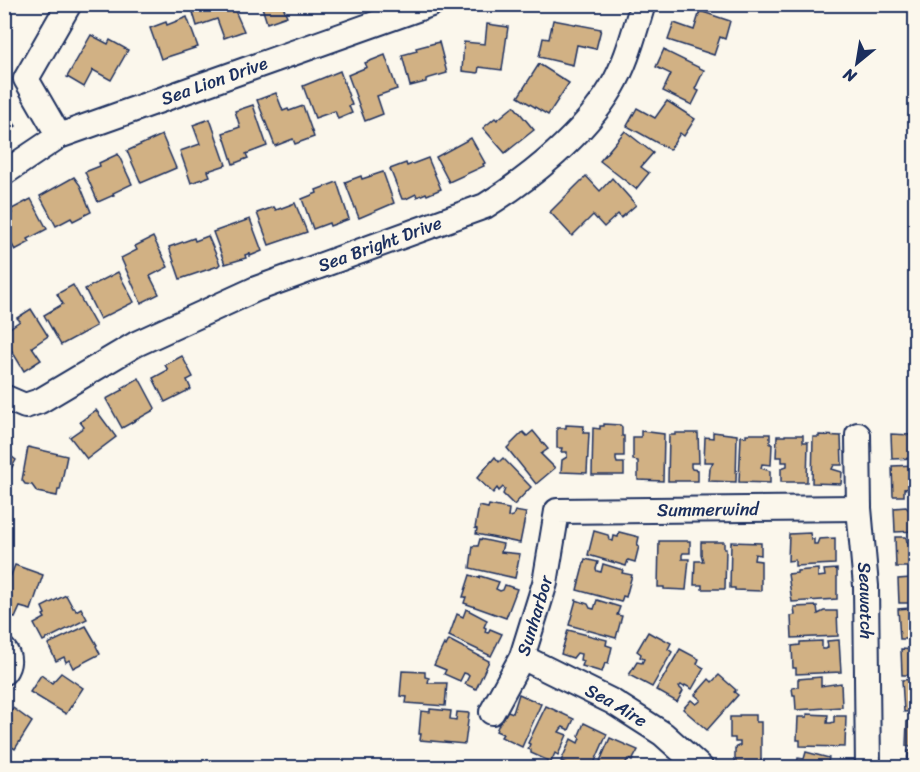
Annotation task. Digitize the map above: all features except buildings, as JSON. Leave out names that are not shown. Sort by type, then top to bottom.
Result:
[{"type":"street","points":[[59,136],[26,79],[69,4]]},
{"type":"street","name":"Sea Bright Drive","points":[[4,397],[25,406],[40,401],[136,344],[256,289],[485,206],[517,186],[590,117],[612,86],[625,58],[643,4]]},
{"type":"street","name":"Sea Lion Drive","points":[[4,173],[59,136],[429,5]]},
{"type":"street","name":"Seawatch","points":[[858,435],[859,508],[866,586],[868,768]]},
{"type":"street","name":"Summerwind","points":[[558,511],[859,508]]},
{"type":"street","name":"Sunharbor","points":[[492,712],[522,657],[545,583],[558,511]]},
{"type":"street","points":[[4,650],[9,658],[4,672]]},
{"type":"street","name":"Sea Aire","points":[[522,657],[613,702],[663,734],[701,768]]}]
